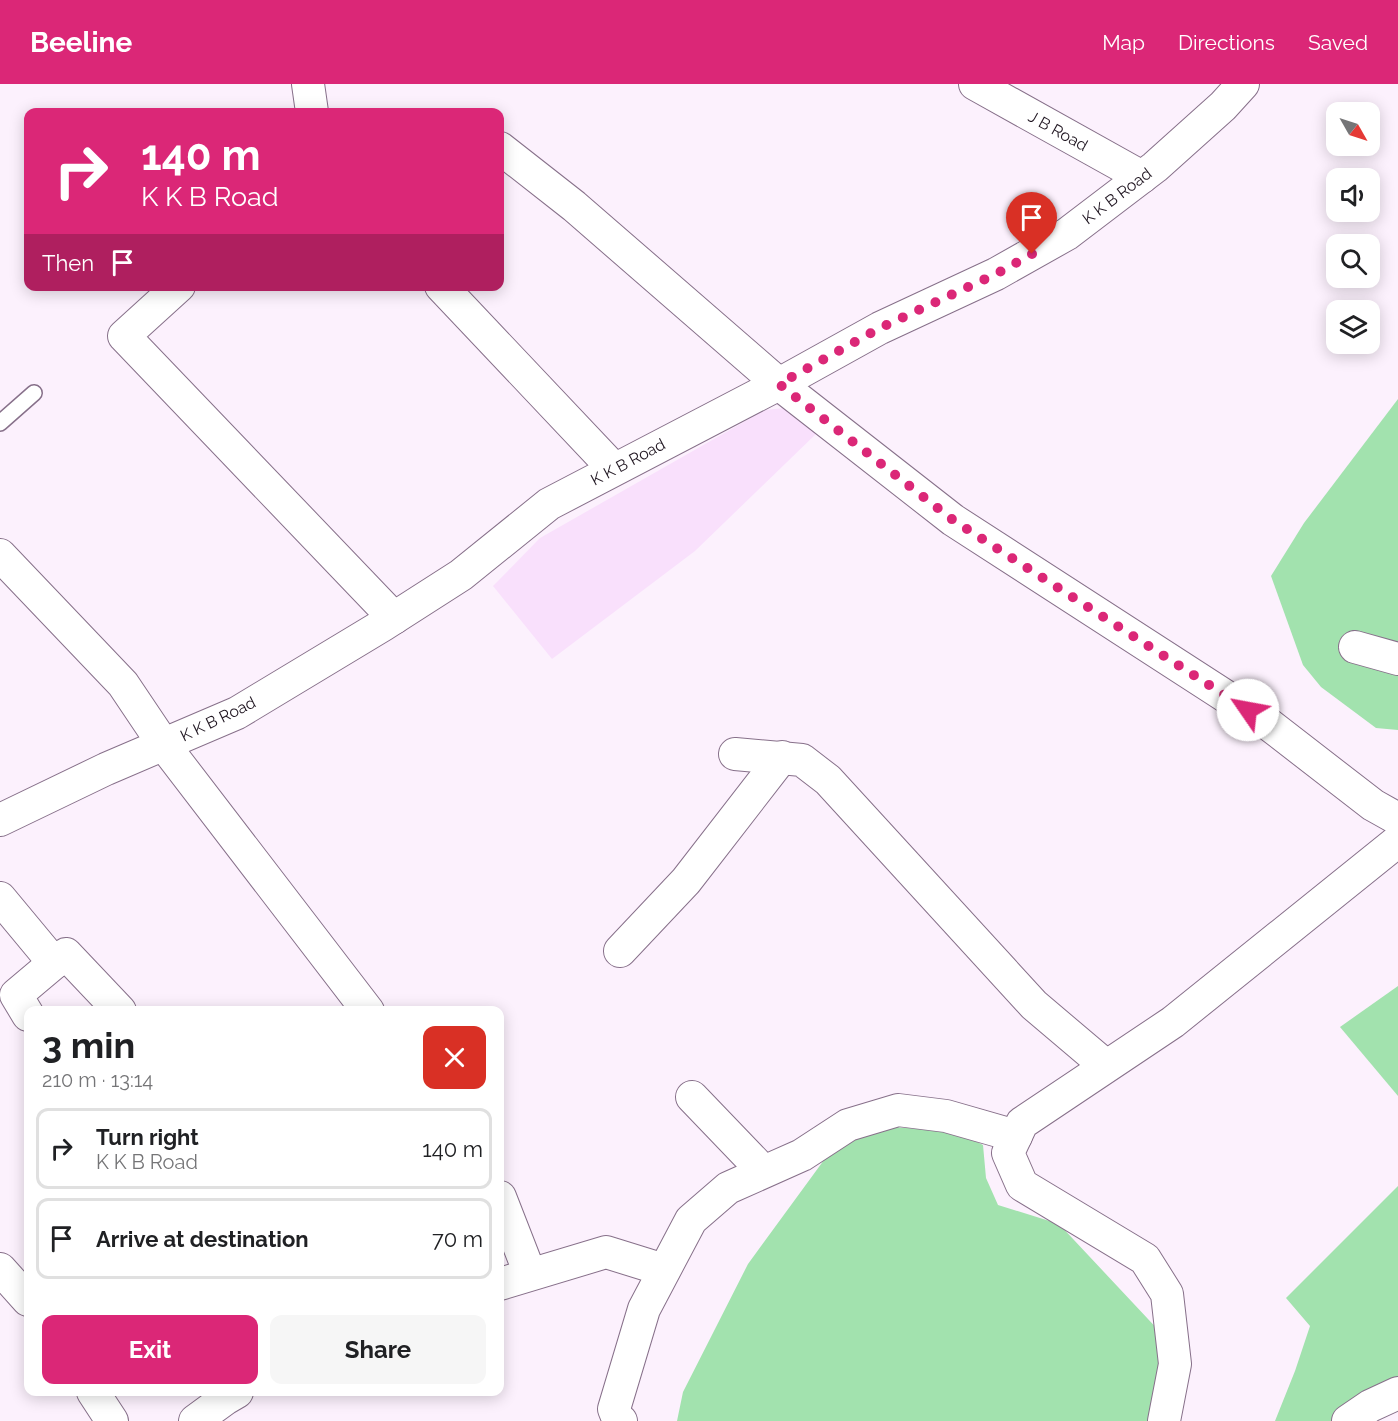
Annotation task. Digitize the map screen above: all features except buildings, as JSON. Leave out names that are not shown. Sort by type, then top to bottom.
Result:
[{"type":"street","points":[[308,84],[311,108]]},
{"type":"street","name":"J B Road","points":[[975,84],[1142,177]]},
{"type":"street","name":"K K B Road","points":[[0,820],[106,769],[237,713],[461,575],[549,504],[779,384],[880,328],[996,274],[1067,234],[1142,177],[1222,106],[1243,84]]},
{"type":"street","points":[[504,151],[573,206],[779,384],[953,520],[1267,723],[1373,805],[1398,819]]},
{"type":"street","points":[[173,291],[124,336],[394,618]]},
{"type":"street","points":[[446,291],[614,469]]},
{"type":"street","points":[[0,555],[123,684],[164,745],[364,1006]]},
{"type":"street","points":[[1355,647],[1398,659]]},
{"type":"street","points":[[735,754],[802,760],[828,780],[1034,1005],[1106,1066]]},
{"type":"street","points":[[620,951],[686,882],[782,757]]},
{"type":"street","points":[[1164,1421],[1175,1364],[1167,1294],[1145,1259],[1022,1185],[1008,1154],[1022,1123],[1173,1022],[1398,841]]},
{"type":"street","points":[[0,898],[54,963]]},
{"type":"street","points":[[24,1008],[16,994],[66,954],[115,1006]]},
{"type":"street","points":[[692,1097],[763,1171]]},
{"type":"street","points":[[621,1421],[614,1409],[644,1309],[691,1220],[728,1188],[802,1155],[848,1125],[898,1110],[946,1116],[1016,1136]]},
{"type":"street","points":[[504,1207],[530,1274]]},
{"type":"street","points":[[504,1283],[606,1252],[664,1270]]},
{"type":"street","points":[[0,1269],[24,1296]]},
{"type":"street","points":[[1351,1420],[1370,1406],[1398,1393]]},
{"type":"street","points":[[96,1396],[112,1421]]},
{"type":"street","points":[[195,1421],[230,1396]]},
{"type":"lane","points":[[0,423],[34,393]]},
{"type":"shaded area","points":[[784,408],[818,432],[695,551],[552,659],[493,586],[540,538],[765,410]]},
{"type":"green space","points":[[1398,399],[1398,730],[1376,728],[1321,687],[1303,665],[1271,576],[1304,523]]},
{"type":"green space","points":[[1398,986],[1398,1096],[1340,1027]]},
{"type":"green space","points":[[894,1127],[958,1132],[983,1145],[986,1178],[998,1205],[1059,1224],[1163,1335],[1167,1421],[677,1421],[683,1392],[748,1264],[824,1160],[861,1136]]},
{"type":"green space","points":[[1398,1186],[1398,1384],[1342,1421],[1275,1421],[1310,1326],[1286,1298]]},
{"type":"route","points":[[1032,254],[996,274],[880,328],[779,384],[953,520],[1248,710]]}]
